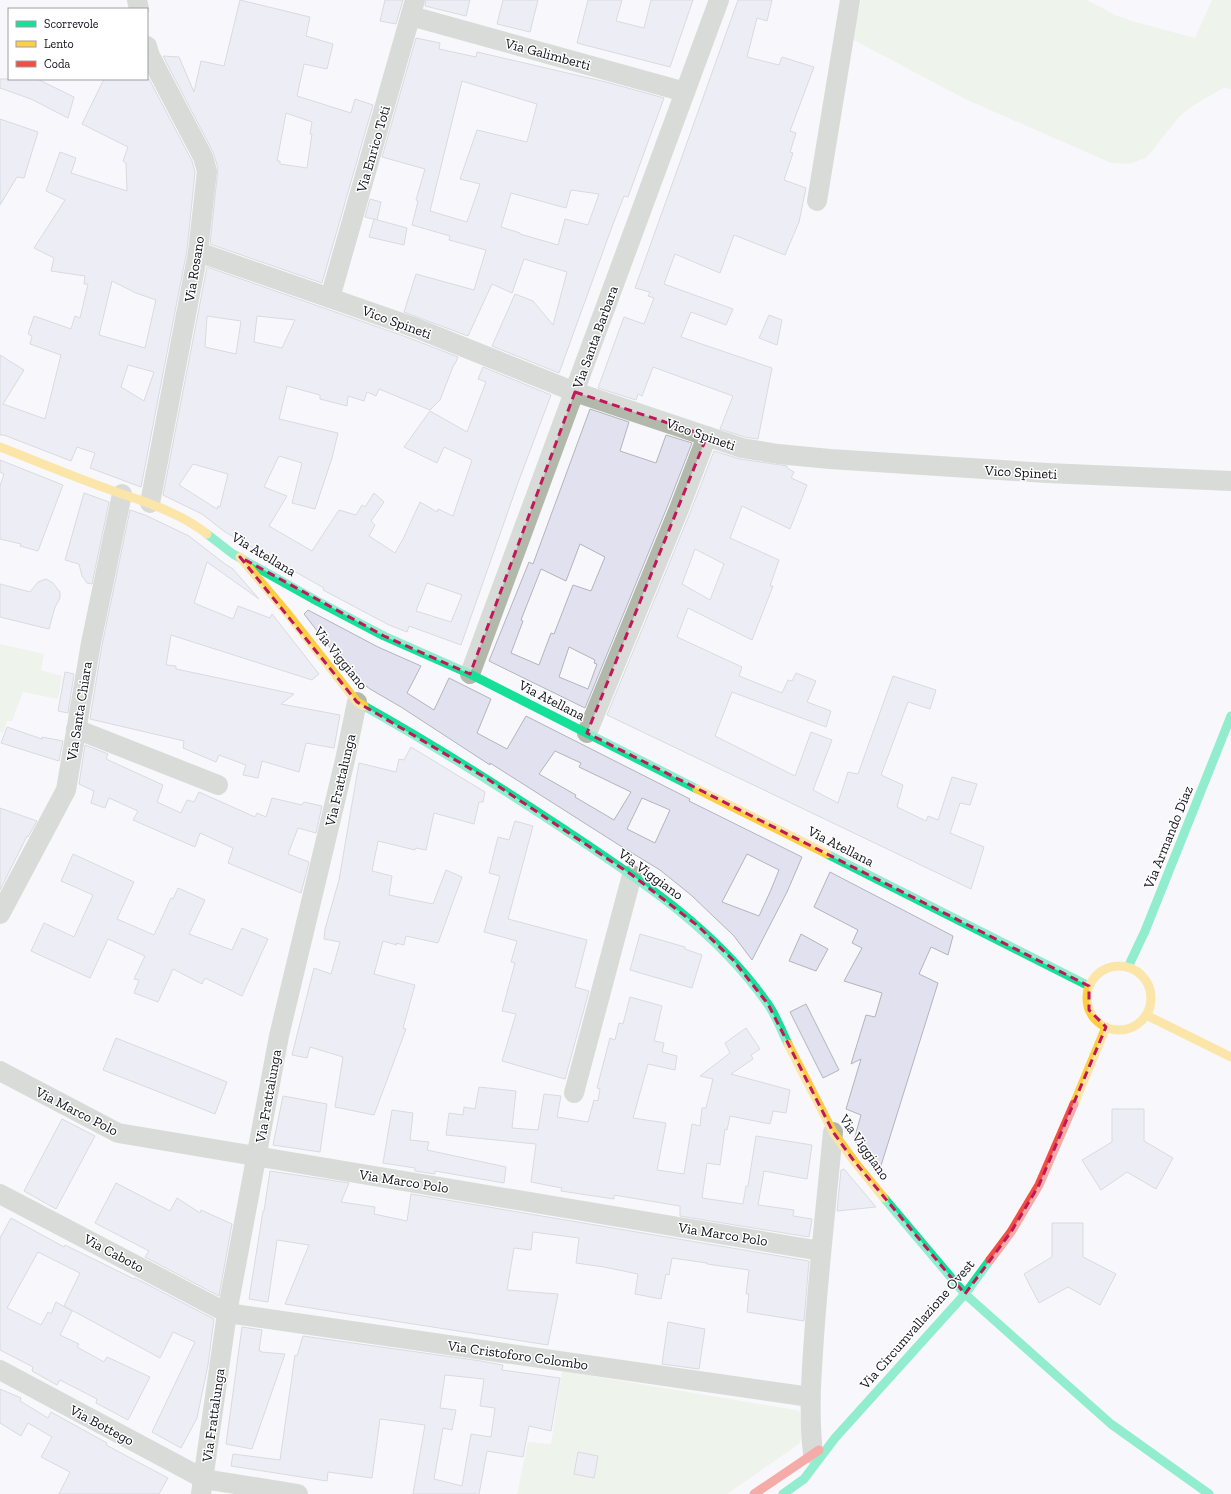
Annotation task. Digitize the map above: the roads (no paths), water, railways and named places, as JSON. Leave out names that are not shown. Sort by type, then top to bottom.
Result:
[{"type":"street","name":"Via Santa Barbara","points":[[470,674],[719,0]]},
{"type":"street","points":[[817,201],[850,0]]},
{"type":"street","name":"Via Galimberti","points":[[413,8],[685,92]]},
{"type":"street","name":"Via Enrico Toti","points":[[330,298],[413,8]]},
{"type":"street","name":"Via Rosano","points":[[148,49],[150,56],[203,158],[207,171],[198,252],[150,503]]},
{"type":"street","name":"Vico Spineti","points":[[198,252],[416,328],[575,392],[742,448],[778,454],[830,459],[1047,473],[1231,481]]},
{"type":"street","points":[[587,733],[707,436]]},
{"type":"street","name":"Via Atellana","points":[[0,448],[150,503],[196,525],[233,554],[317,601],[384,636],[470,674],[1089,986]]},
{"type":"street","name":"Via Santa Chiara","points":[[0,914],[5,892],[66,790],[90,643],[122,494]]},
{"type":"street","name":"Via Viggiano","points":[[240,557],[288,614],[357,702],[486,778],[632,875],[698,926],[733,960],[768,1004],[833,1132],[854,1161],[965,1294],[1111,1424],[1209,1494]]},
{"type":"street","name":"Via Frattalunga","points":[[203,1487],[227,1313],[279,1036],[343,768],[357,702]]},
{"type":"street","name":"Via Armando Diaz","points":[[1128,967],[1146,931],[1231,716]]},
{"type":"street","points":[[76,729],[218,785]]},
{"type":"street","points":[[574,1092],[632,875]]},
{"type":"street","points":[[1109,967],[1128,967],[1139,973],[1147,982],[1151,993],[1150,1004],[1146,1015],[1138,1024],[1128,1029],[1117,1030],[1106,1027],[1096,1020],[1089,1010],[1086,998],[1089,986],[1101,971],[1109,967]]},
{"type":"street","points":[[1146,1015],[1231,1057]]},
{"type":"street","name":"Via Circumvallazione Ovest","points":[[783,1494],[804,1479],[835,1438],[965,1294],[1011,1232],[1039,1185],[1106,1027]]},
{"type":"street","name":"Via Marco Polo","points":[[0,1071],[118,1133],[821,1250]]},
{"type":"street","points":[[813,1454],[810,1397],[821,1250],[833,1132]]},
{"type":"street","name":"Via Caboto","points":[[0,1194],[227,1313]]},
{"type":"street","name":"Via Cristoforo Colombo","points":[[227,1313],[810,1397]]},
{"type":"street","name":"Via Bottego","points":[[0,1370],[203,1487],[298,1494]]},
{"type":"street","name":"Via Circumvallazione Ovest","points":[[755,1494],[835,1438]]},
{"type":"street","points":[[800,1494],[804,1479]]}]
